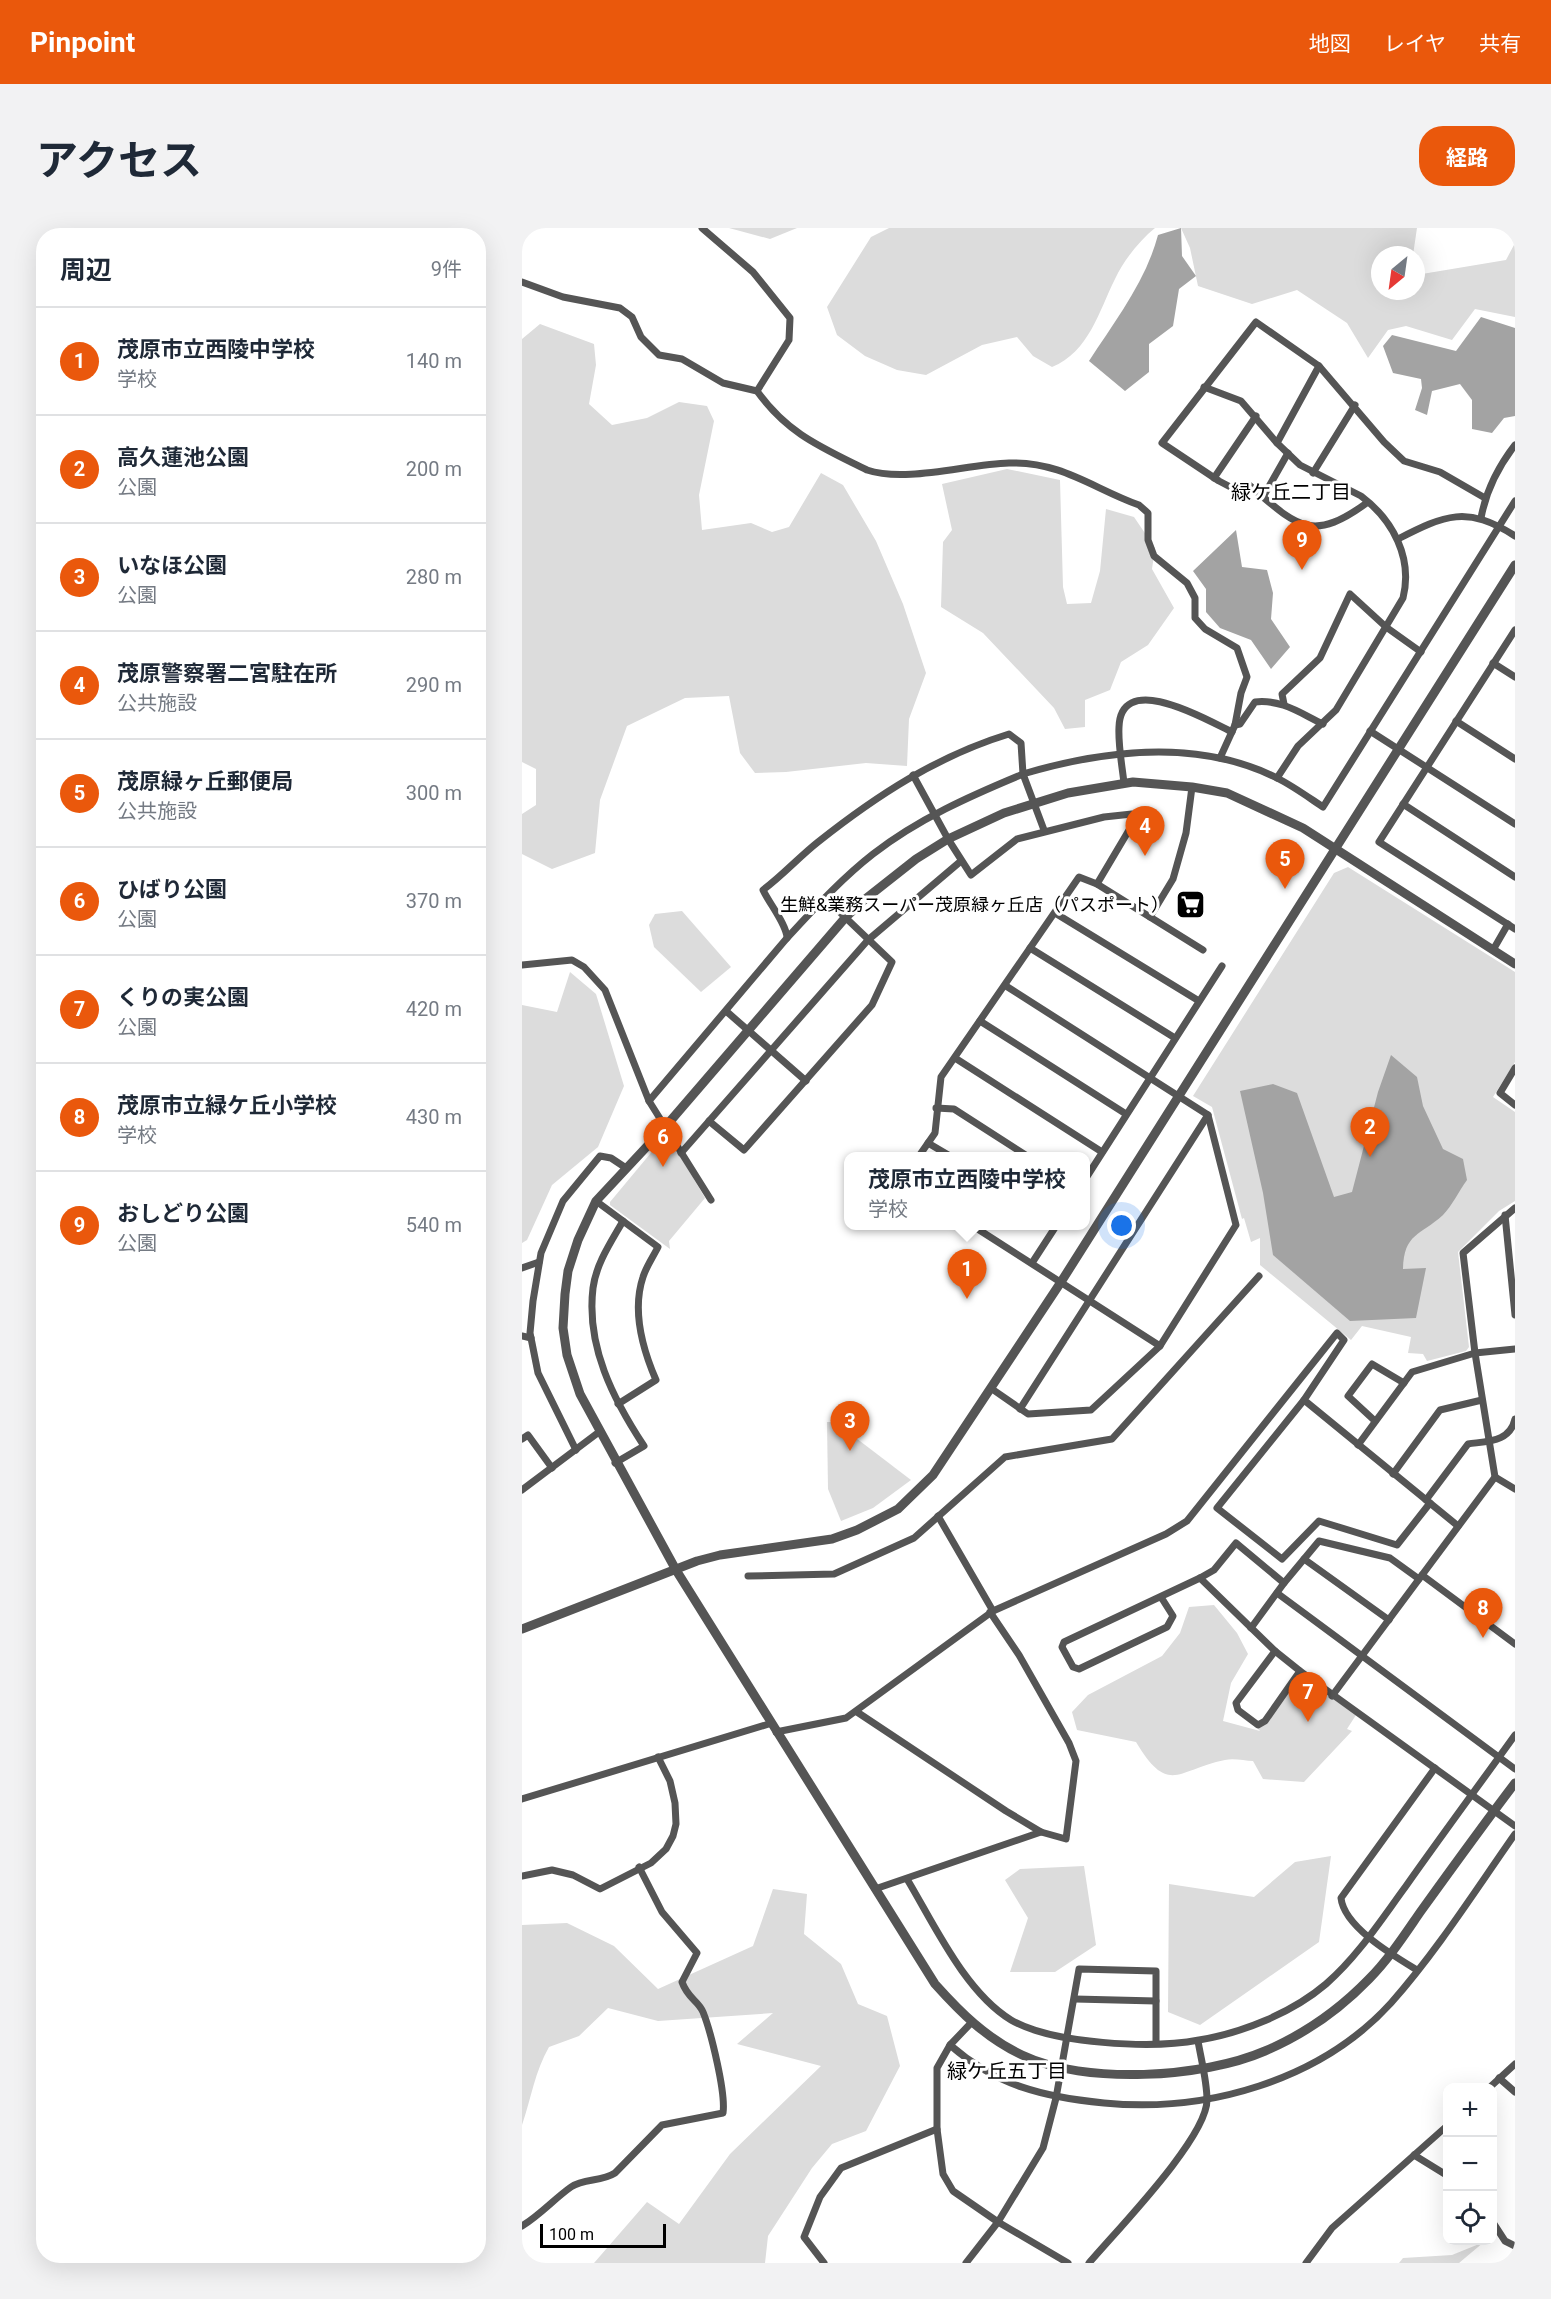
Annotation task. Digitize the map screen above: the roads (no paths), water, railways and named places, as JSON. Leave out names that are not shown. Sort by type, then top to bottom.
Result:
[{"type":"street","points":[[702,228],[753,272],[790,318],[789,340],[757,391]]},
{"type":"street","points":[[522,282],[562,297],[620,308],[632,316],[641,337],[659,355],[682,359],[723,383],[757,391],[774,415],[793,430],[827,450],[879,474],[904,475],[1010,463],[1072,473],[1139,505],[1148,513],[1148,540],[1154,555],[1186,583],[1195,598],[1195,618],[1205,629],[1237,648],[1247,677],[1241,693],[1234,728],[1220,758]]},
{"type":"street","points":[[1368,502],[1346,518],[1326,526],[1311,527],[1284,516],[1250,485],[1238,491],[1214,478],[1162,442],[1256,322],[1319,366],[1355,405],[1384,442],[1404,461],[1440,472],[1485,498]]},
{"type":"street","points":[[1277,443],[1319,366]]},
{"type":"street","points":[[1204,387],[1240,400],[1288,453],[1314,472],[1376,507],[1398,538],[1404,553],[1406,586],[1403,598],[1349,692],[1323,724],[1298,746],[1277,778]]},
{"type":"street","points":[[1314,472],[1355,405]]},
{"type":"street","points":[[1214,478],[1256,416]]},
{"type":"street","points":[[1481,518],[1485,498],[1506,457],[1515,445]]},
{"type":"street","points":[[1263,497],[1288,453]]},
{"type":"street","points":[[649,1101],[787,938],[825,898],[873,854],[935,814],[1023,774],[1070,761],[1121,754],[1168,752],[1220,758],[1277,778],[1323,807],[1515,501]]},
{"type":"street","points":[[1398,538],[1438,519],[1459,516],[1481,518],[1515,536]]},
{"type":"street","points":[[522,1629],[720,1555],[832,1539],[857,1530],[898,1509],[933,1475],[1061,1282],[1515,565]]},
{"type":"street","points":[[1284,704],[1282,694],[1320,658],[1350,594],[1386,627],[1421,652]]},
{"type":"street","points":[[1492,950],[1512,926],[1379,842],[1515,630]]},
{"type":"street","points":[[1493,663],[1515,677]]},
{"type":"street","points":[[1124,783],[1119,726],[1121,717],[1131,704],[1141,700],[1171,703],[1234,728]]},
{"type":"street","points":[[1234,728],[1240,724],[1255,702],[1270,700],[1284,704],[1323,724]]},
{"type":"street","points":[[1455,721],[1515,759]]},
{"type":"street","points":[[1370,731],[1515,824]]},
{"type":"street","points":[[787,938],[787,930],[774,913],[763,890],[784,874],[816,843],[889,789],[937,762],[1009,734],[1021,743],[1023,774],[1044,830]]},
{"type":"street","points":[[913,776],[971,875],[1017,839],[1044,830],[1104,817],[1132,814],[1132,825],[1096,884]]},
{"type":"street","points":[[1515,964],[1303,828],[1265,809],[1227,794],[1192,787],[1124,783],[1035,802],[1004,813],[948,839],[890,879],[845,918],[666,1126],[596,1201],[578,1240],[568,1270],[563,1328],[573,1375],[615,1463],[676,1570],[935,1984],[970,2023],[1023,2056],[1061,2068],[1124,2074],[1202,2069],[1264,2052],[1318,2023],[1370,1978],[1515,1783]]},
{"type":"street","points":[[1150,917],[1173,879],[1186,833],[1192,787]]},
{"type":"street","points":[[1403,804],[1515,877]]},
{"type":"street","points":[[681,1153],[868,940],[961,861]]},
{"type":"street","points":[[922,1152],[934,1133],[941,1077],[1006,986],[1079,877],[1096,884],[1203,950]]},
{"type":"street","points":[[709,1121],[744,1150],[872,1005],[892,962],[825,898]]},
{"type":"street","points":[[1055,913],[1199,1001]]},
{"type":"street","points":[[1030,948],[1175,1038]]},
{"type":"street","points":[[522,965],[572,960],[584,967],[605,990],[649,1101],[711,1200]]},
{"type":"street","points":[[1090,1172],[1222,966]]},
{"type":"street","points":[[992,1389],[1028,1414],[1091,1410],[1160,1346],[1236,1225],[1208,1115],[1006,986]]},
{"type":"street","points":[[726,1011],[806,1081]]},
{"type":"street","points":[[980,1021],[1126,1114]]},
{"type":"street","points":[[955,1058],[1102,1152]]},
{"type":"street","points":[[1515,1068],[1500,1093],[1515,1105]]},
{"type":"street","points":[[936,1108],[954,1109],[1022,1152]]},
{"type":"street","points":[[1020,1409],[1208,1115]]},
{"type":"street","points":[[928,1143],[943,1152]]},
{"type":"street","points":[[576,1450],[538,1373],[531,1338],[533,1301],[539,1262],[563,1202],[600,1156],[610,1158],[626,1168]]},
{"type":"street","points":[[596,1201],[658,1247],[642,1278],[639,1307],[645,1355],[656,1380],[618,1404]]},
{"type":"street","points":[[1332,1696],[1495,1477],[1475,1353],[1463,1253],[1515,1208]]},
{"type":"street","points":[[1505,1215],[1515,1314]]},
{"type":"street","points":[[615,1463],[644,1446],[610,1390],[596,1342],[593,1287],[603,1256],[623,1221]]},
{"type":"street","points":[[979,1230],[1160,1346]]},
{"type":"street","points":[[1032,1263],[1053,1230]]},
{"type":"street","points":[[522,1268],[539,1262]]},
{"type":"street","points":[[748,1576],[834,1574],[914,1538],[1005,1457],[1112,1439],[1259,1276]]},
{"type":"street","points":[[522,1799],[658,1757],[774,1727],[817,1725],[846,1718],[857,1712],[991,1612],[1166,1534],[1187,1521],[1337,1333],[1344,1340],[1304,1400],[1217,1508],[1282,1559],[1319,1521],[1397,1545],[1468,1444],[1506,1436],[1513,1429],[1515,1419]]},
{"type":"street","points":[[522,1336],[531,1338]]},
{"type":"street","points":[[1358,1445],[1412,1372],[1475,1353],[1515,1349]]},
{"type":"street","points":[[1376,1421],[1348,1396],[1353,1388],[1372,1364],[1404,1383]]},
{"type":"street","points":[[1304,1400],[1458,1526]]},
{"type":"street","points":[[1393,1474],[1440,1410],[1482,1400]]},
{"type":"street","points":[[522,1490],[599,1432]]},
{"type":"street","points":[[522,1439],[528,1435],[552,1468]]},
{"type":"street","points":[[1495,1477],[1515,1489]]},
{"type":"street","points":[[857,1712],[1041,1832],[1066,1839],[1076,1761],[1069,1743],[1019,1655],[991,1612],[938,1516]]},
{"type":"street","points":[[1251,1628],[1284,1582],[1319,1541],[1390,1558],[1515,1644]]},
{"type":"street","points":[[1161,1597],[1173,1616],[1167,1628],[1080,1670],[1073,1666],[1062,1647],[1064,1642],[1214,1570],[1236,1543],[1284,1582]]},
{"type":"street","points":[[1304,1559],[1389,1620]]},
{"type":"street","points":[[1200,1578],[1275,1651],[1300,1671],[1515,1826]]},
{"type":"street","points":[[1277,1593],[1515,1770]]},
{"type":"street","points":[[1275,1651],[1236,1703],[1238,1710],[1258,1725],[1265,1721],[1300,1671]]},
{"type":"street","points":[[907,1879],[950,1952],[980,1993],[1011,2020],[1057,2037],[1066,2038],[1156,2043],[1198,2040],[1246,2027],[1294,2006],[1326,1984],[1368,1938],[1515,1735]]},
{"type":"street","points":[[522,1876],[552,1870],[573,1875],[600,1889],[639,1867],[651,1863],[666,1849],[676,1824],[670,1781],[658,1757]]},
{"type":"street","points":[[1417,1970],[1368,1938],[1342,1907],[1341,1898],[1435,1768]]},
{"type":"street","points":[[875,1889],[1041,1832]]},
{"type":"street","points":[[950,2045],[1002,2081],[1056,2098],[1139,2106],[1207,2100],[1256,2088],[1314,2062],[1358,2033],[1382,2011],[1417,1970],[1515,1834]]},
{"type":"street","points":[[522,2226],[570,2187],[588,2181],[606,2179],[615,2173],[662,2125],[723,2113],[719,2073],[709,2030],[702,2009],[687,1995],[682,1982],[697,1953],[662,1912],[639,1867]]},
{"type":"street","points":[[966,2263],[998,2222],[1043,2148],[1056,2098],[1079,1969],[1156,1971],[1156,2043]]},
{"type":"street","points":[[1075,1999],[1156,2001]]},
{"type":"street","points":[[970,2023],[950,2045],[937,2068],[937,2129],[943,2174],[953,2191],[998,2222],[1068,2263]]},
{"type":"street","points":[[1089,2263],[1174,2163],[1203,2117],[1207,2100],[1198,2040]]},
{"type":"street","points":[[1494,2083],[1515,2064]]},
{"type":"street","points":[[1499,2078],[1515,2092]]},
{"type":"street","points":[[824,2263],[804,2237],[820,2197],[841,2168],[937,2129]]},
{"type":"street","points":[[1306,2263],[1332,2228],[1443,2129]]},
{"type":"street","points":[[1414,2155],[1443,2173]]},
{"type":"street","points":[[1497,2229],[1505,2241],[1515,2246]]},
{"type":"place","name":"おしどり公園","points":[[1302,570]]},
{"type":"place","name":"茂原警察署二宮駐在所","points":[[1145,856]]},
{"type":"place","name":"茂原緑ヶ丘郵便局","points":[[1285,889]]},
{"type":"place","name":"生鮮&業務スーパー茂原緑ヶ丘店（パスポート）","points":[[1190,904]]},
{"type":"place","name":"高久蓮池公園","points":[[1370,1157]]},
{"type":"place","name":"ひばり公園","points":[[663,1167]]},
{"type":"place","name":"茂原市立西陵中学校","points":[[967,1299]]},
{"type":"place","name":"いなほ公園","points":[[850,1451]]},
{"type":"place","name":"茂原市立緑ケ丘小学校","points":[[1483,1638]]},
{"type":"place","name":"くりの実公園","points":[[1308,1722]]},
{"type":"district","name":"緑ケ丘二丁目","points":[[1291,492]]},
{"type":"district","name":"緑ケ丘五丁目","points":[[1007,2071]]}]
